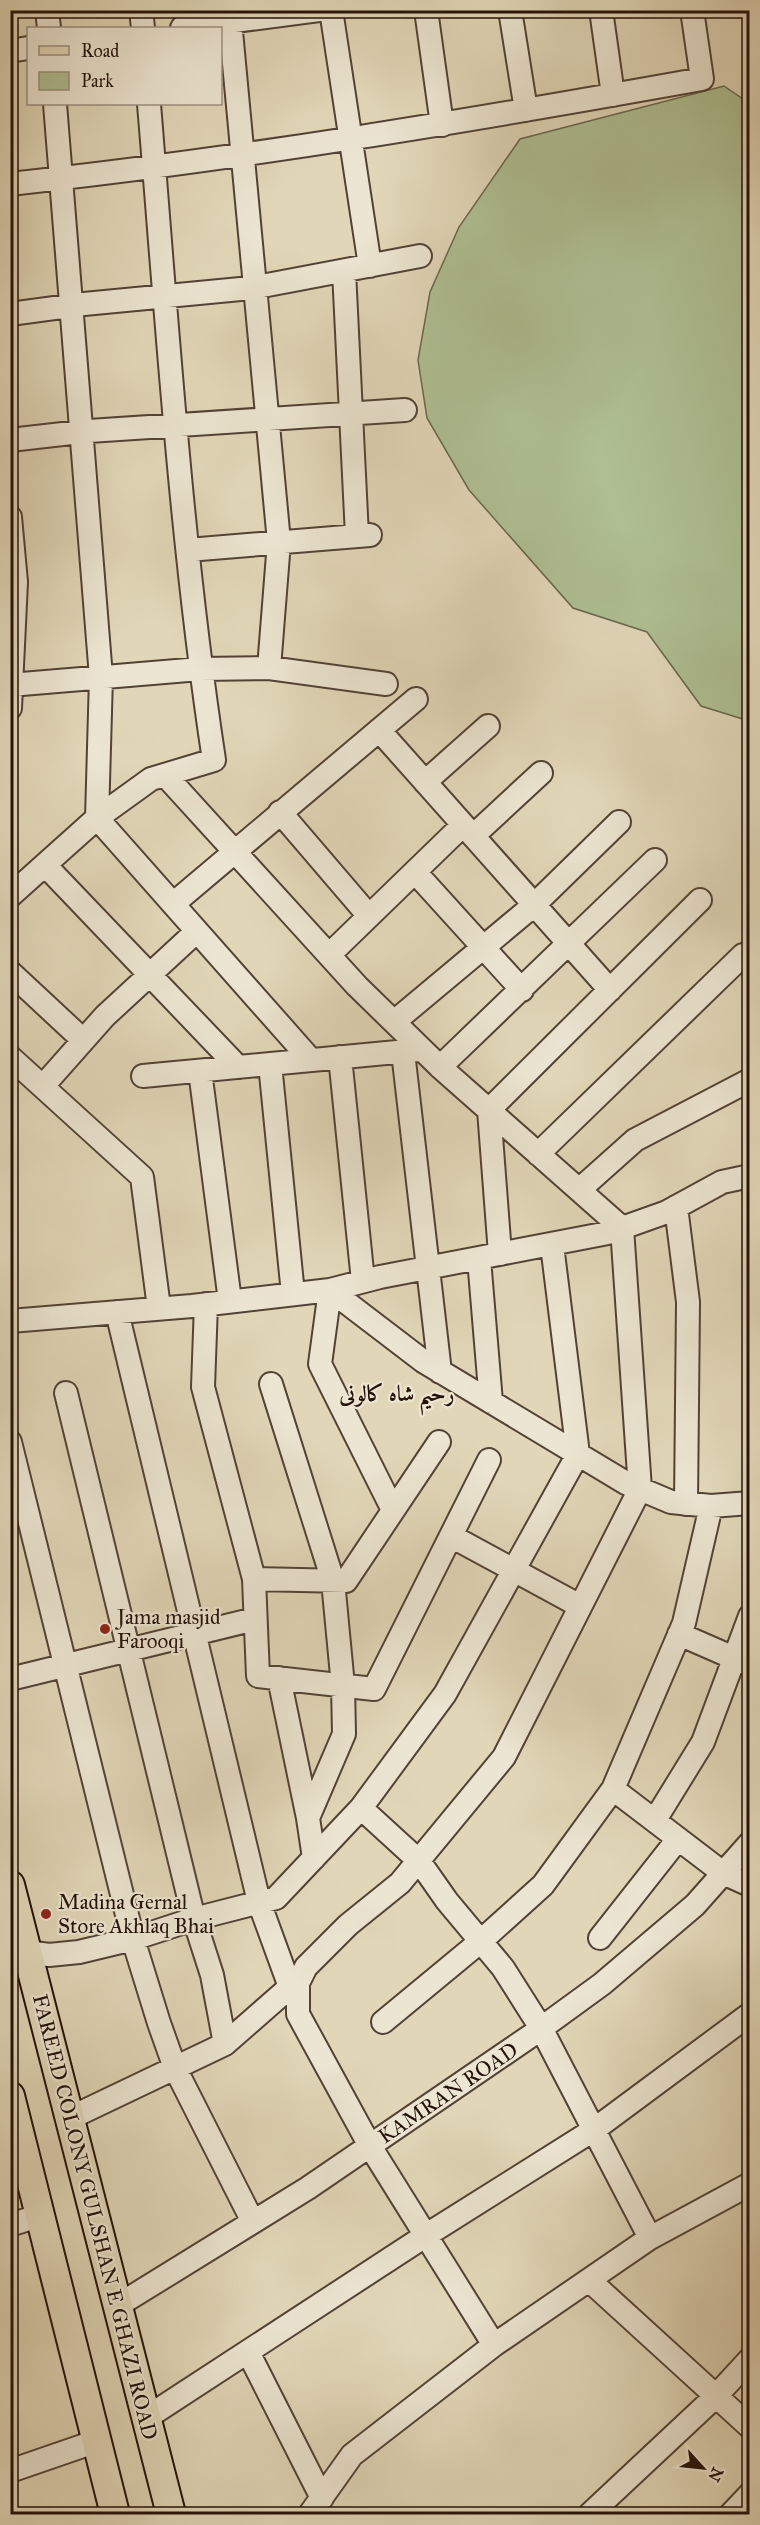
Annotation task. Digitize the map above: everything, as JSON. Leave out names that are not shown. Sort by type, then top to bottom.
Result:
[{"type":"main road","name":"FAREED COLONY GULSHAN E GHAZI ROAD","points":[[10,1885],[19,1954],[70,2118],[171,2514]]},
{"type":"main road","points":[[10,2096],[115,2514]]},
{"type":"street","points":[[47,10],[49,27]]},
{"type":"street","points":[[141,10],[143,27]]},
{"type":"street","points":[[186,27],[229,16],[319,10]]},
{"type":"street","points":[[331,10],[370,266]]},
{"type":"street","points":[[426,10],[442,124]]},
{"type":"street","points":[[510,10],[526,110]]},
{"type":"street","points":[[601,10],[613,95]]},
{"type":"street","points":[[10,184],[350,138],[702,79],[692,10]]},
{"type":"street","points":[[229,16],[279,542],[269,668]]},
{"type":"street","points":[[10,51],[27,48]]},
{"type":"street","points":[[55,105],[101,677],[97,818],[311,1060]]},
{"type":"street","points":[[10,896],[97,818],[151,779],[214,760],[200,669],[188,550],[149,105]]},
{"type":"street","points":[[10,314],[255,288],[420,256]]},
{"type":"street","points":[[188,550],[364,536],[351,414],[344,271]]},
{"type":"street","points":[[10,440],[81,432],[405,410]]},
{"type":"street","points":[[10,517],[16,582],[10,708]]},
{"type":"street","points":[[11,685],[200,669],[269,668],[386,684]]},
{"type":"street","points":[[173,904],[234,850],[416,699]]},
{"type":"street","points":[[425,783],[488,726]]},
{"type":"street","points":[[379,730],[610,990]]},
{"type":"street","points":[[329,955],[415,872],[541,773]]},
{"type":"street","points":[[70,2118],[225,2044],[293,1990],[306,1967],[348,1925],[400,1883],[504,1757],[640,1489],[622,1228],[440,1067],[413,1051],[394,1022],[329,955],[165,775]]},
{"type":"street","points":[[280,813],[369,916]]},
{"type":"street","points":[[394,1022],[534,905],[619,822]]},
{"type":"street","points":[[440,1067],[655,860]]},
{"type":"street","points":[[45,865],[238,1067]]},
{"type":"street","points":[[415,872],[522,990]]},
{"type":"street","points":[[491,1402],[489,1110],[700,900]]},
{"type":"street","points":[[43,1086],[105,1016],[197,931]]},
{"type":"street","points":[[538,1154],[743,955]]},
{"type":"street","points":[[10,972],[83,1040]]},
{"type":"street","points":[[143,1076],[413,1051]]},
{"type":"street","points":[[413,1051],[428,1268],[440,1372]]},
{"type":"street","points":[[10,1057],[142,1176],[159,1308]]},
{"type":"street","points":[[340,1057],[363,1281]]},
{"type":"street","points":[[270,1064],[293,1294]]},
{"type":"street","points":[[200,1071],[230,1301]]},
{"type":"street","points":[[579,1190],[635,1140],[750,1080]]},
{"type":"street","points":[[10,1321],[206,1304],[330,1290],[363,1281],[552,1245],[622,1228],[676,1207],[722,1182],[750,1176]]},
{"type":"street","points":[[676,1207],[688,1302],[686,1504]]},
{"type":"street","points":[[19,1954],[49,1955],[79,1952],[134,1939],[194,1918],[276,1899],[362,1808],[445,1694],[578,1454],[552,1245]]},
{"type":"street","points":[[330,1290],[440,1372],[640,1489],[671,1502],[686,1504],[711,1506],[750,1503]]},
{"type":"street","points":[[330,1290],[320,1364],[393,1510]]},
{"type":"street","points":[[206,1304],[203,1387],[254,1579],[258,1676],[374,1689],[489,1460]]},
{"type":"street","points":[[117,1312],[259,1902],[293,1990],[297,2014],[370,2146],[494,2345]]},
{"type":"street","points":[[271,1384],[333,1581],[343,1686],[344,1734],[308,1818]]},
{"type":"street","points":[[66,1393],[194,1918],[212,1975],[225,2044]]},
{"type":"street","points":[[10,1442],[134,1939],[175,2068],[253,2222]]},
{"type":"street","points":[[254,1579],[346,1581],[439,1442]]},
{"type":"street","points":[[383,2022],[481,1941],[543,1885],[613,1789],[684,1623],[711,1506]]},
{"type":"street","points":[[451,1536],[580,1606]]},
{"type":"street","points":[[655,1820],[703,1742],[742,1661],[750,1616]]},
{"type":"street","points":[[10,1679],[255,1619]]},
{"type":"street","points":[[679,1634],[742,1661]]},
{"type":"street","points":[[279,1678],[314,1858]]},
{"type":"street","points":[[613,1789],[723,1873],[750,1885]]},
{"type":"street","points":[[362,1808],[419,1861],[447,1901],[503,1968],[541,2028],[651,2238]]},
{"type":"street","points":[[600,1938],[678,1839]]},
{"type":"street","name":"KAMRAN ROAD","points":[[117,2306],[370,2146],[602,1984],[695,1905],[750,1843]]},
{"type":"street","points":[[146,2418],[425,2236],[595,2129],[750,2014]]},
{"type":"street","points":[[316,2506],[352,2455],[494,2345],[651,2238],[750,2184]]},
{"type":"street","points":[[10,2225],[40,2215]]},
{"type":"street","points":[[590,2281],[750,2427]]},
{"type":"street","points":[[248,2352],[316,2506]]},
{"type":"street","points":[[590,2514],[716,2396],[750,2359]]},
{"type":"street","points":[[10,2471],[97,2441]]},
{"type":"street","points":[[731,2514],[750,2494]]},
{"type":"green space","points":[[724,86],[750,104],[749,721],[701,706],[647,632],[573,608],[469,490],[427,418],[418,360],[430,292],[459,227],[520,139]]},
{"type":"place","name":"Jama masjid Farooqi","points":[[105,1629]]},
{"type":"place","name":"Madina Gernal Store Akhlaq Bhai","points":[[46,1914]]},
{"type":"district","name":"رحیم شاہ کالونی","points":[[397,1393]]}]
